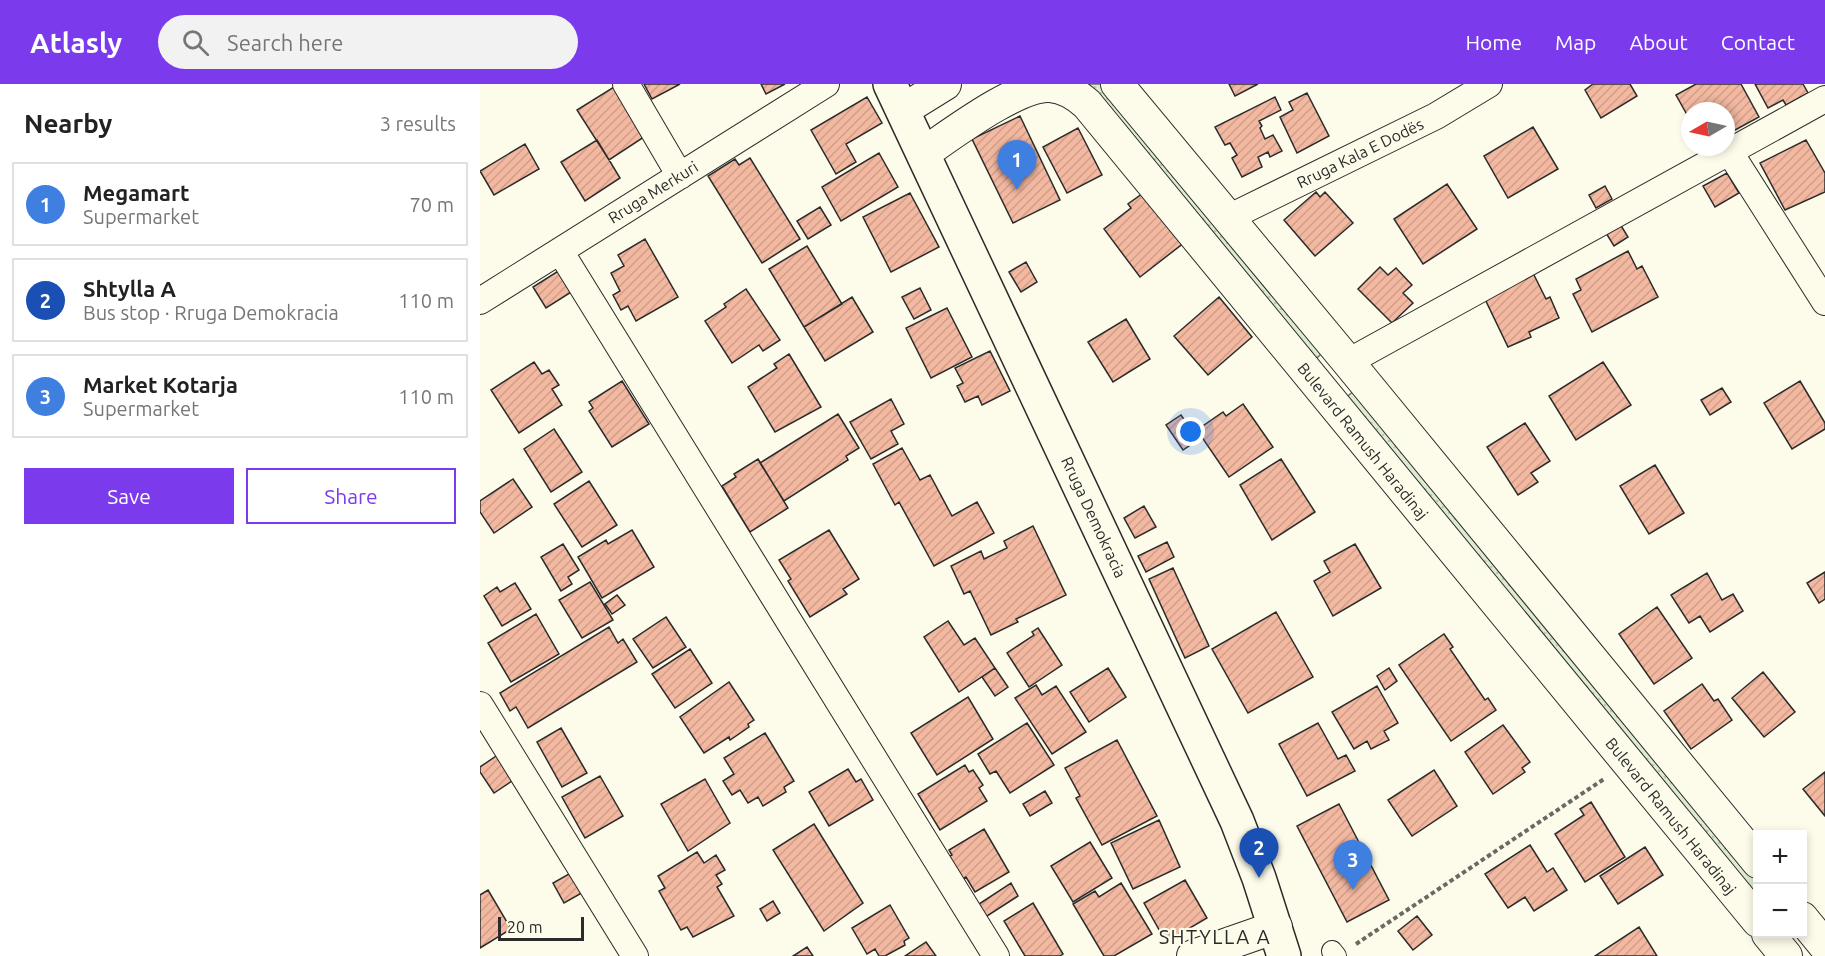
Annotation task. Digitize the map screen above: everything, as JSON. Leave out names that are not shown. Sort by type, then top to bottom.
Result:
[{"type":"main road","name":"Rruga Demokracia","points":[[896,97],[1238,821],[1280,942]]},
{"type":"street","points":[[626,84],[680,176]]},
{"type":"street","name":"Rruga Merkuri","points":[[480,301],[826,84]]},
{"type":"street","points":[[896,97],[945,84]]},
{"type":"street","points":[[1117,84],[1753,856]]},
{"type":"street","name":"Rruga Kala E Dodës","points":[[1228,218],[1436,116],[1489,84]]},
{"type":"street","name":"Bulevard Ramush Haradinaj","points":[[924,153],[1007,91],[1050,86],[1071,93],[1087,104],[1753,915]]},
{"type":"street","points":[[1735,149],[1825,99]]},
{"type":"street","points":[[1312,380],[1723,156]]},
{"type":"street","points":[[1733,156],[1825,302]]},
{"type":"street","points":[[560,250],[996,956]]},
{"type":"street","points":[[480,705],[635,956]]},
{"type":"street","points":[[1807,923],[1825,946]]},
{"type":"street","points":[[1772,938],[1786,956]]},
{"type":"street","points":[[1193,956],[1280,942]]},
{"type":"path","points":[[1334,954],[1361,942],[1628,763]]},
{"type":"green space","points":[[1084,84],[1105,84],[1324,351],[1314,361]]},
{"type":"green space","points":[[1355,390],[1753,874],[1753,896],[1343,400]]},
{"type":"building","points":[[644,84],[680,84],[652,99]]},
{"type":"building","points":[[761,84],[785,84],[766,94]]},
{"type":"building","points":[[1229,84],[1258,84],[1235,96]]},
{"type":"building","points":[[1593,84],[1630,84],[1637,96],[1601,118],[1585,90]]},
{"type":"building","points":[[1696,84],[1741,84],[1759,117],[1735,130],[1735,102],[1681,102],[1681,104],[1676,95]]},
{"type":"building","points":[[1755,84],[1803,84],[1808,93],[1786,105],[1783,100],[1768,108]]},
{"type":"building","points":[[614,87],[644,137],[609,160],[577,110]]},
{"type":"building","points":[[1307,93],[1329,136],[1297,153],[1280,117],[1293,110],[1289,102]]},
{"type":"building","points":[[867,97],[882,123],[846,144],[856,162],[836,174],[811,130]]},
{"type":"building","points":[[1275,97],[1281,110],[1259,121],[1265,139],[1273,135],[1282,151],[1270,157],[1268,152],[1258,157],[1262,167],[1242,177],[1232,158],[1237,155],[1230,143],[1225,145],[1215,127]]},
{"type":"building","points":[[1020,116],[1060,200],[1013,223],[972,139]]},
{"type":"building","points":[[1533,127],[1558,169],[1508,198],[1484,156]]},
{"type":"building","points":[[1078,128],[1102,175],[1067,193],[1043,147]]},
{"type":"building","points":[[597,140],[620,178],[585,201],[561,162]]},
{"type":"building","points":[[1806,140],[1825,173],[1825,192],[1785,210],[1760,163]]},
{"type":"building","points":[[525,144],[539,169],[494,195],[480,171]]},
{"type":"building","points":[[879,153],[898,187],[841,221],[822,187]]},
{"type":"building","points":[[750,158],[800,239],[762,263],[708,176],[735,159],[739,165]]},
{"type":"building","points":[[1727,173],[1739,193],[1715,207],[1703,186]]},
{"type":"building","points":[[1447,184],[1477,229],[1423,264],[1394,219]]},
{"type":"building","points":[[1605,186],[1612,199],[1596,208],[1589,195]]},
{"type":"building","points":[[1146,191],[1185,242],[1140,277],[1104,229],[1131,208],[1128,204]]},
{"type":"building","points":[[1316,192],[1320,197],[1325,192],[1353,223],[1315,256],[1284,220]]},
{"type":"building","points":[[910,193],[939,247],[891,272],[863,217]]},
{"type":"building","points":[[820,207],[831,225],[808,239],[797,221]]},
{"type":"building","points":[[1620,224],[1628,237],[1614,246],[1606,233]]},
{"type":"building","points":[[645,239],[678,297],[636,321],[628,306],[621,310],[613,295],[620,291],[611,273],[624,266],[618,255]]},
{"type":"building","points":[[807,246],[842,304],[804,327],[769,269]]},
{"type":"building","points":[[1628,251],[1637,269],[1642,266],[1658,297],[1592,332],[1573,294],[1581,290],[1576,279]]},
{"type":"building","points":[[1026,262],[1037,282],[1021,292],[1009,272]]},
{"type":"building","points":[[1380,267],[1388,275],[1396,268],[1412,285],[1403,293],[1413,303],[1392,323],[1358,289]]},
{"type":"building","points":[[563,268],[576,289],[546,308],[533,287]]},
{"type":"building","points":[[1533,273],[1546,299],[1550,297],[1559,318],[1529,332],[1531,337],[1508,347],[1484,297]]},
{"type":"building","points":[[920,288],[931,310],[914,319],[902,297]]},
{"type":"building","points":[[746,289],[780,340],[763,351],[759,345],[732,363],[705,321],[726,307],[724,304]]},
{"type":"building","points":[[852,297],[873,332],[825,361],[804,327]]},
{"type":"building","points":[[1219,297],[1252,337],[1208,375],[1174,336]]},
{"type":"building","points":[[947,308],[972,357],[931,378],[906,328]]},
{"type":"building","points":[[1126,319],[1150,359],[1113,382],[1088,342]]},
{"type":"building","points":[[990,351],[1010,391],[982,405],[978,396],[965,402],[957,386],[963,383],[955,368]]},
{"type":"building","points":[[789,354],[821,407],[775,432],[748,387],[777,368],[774,364]]},
{"type":"building","points":[[534,362],[542,374],[549,370],[559,385],[552,389],[562,405],[519,433],[491,390]]},
{"type":"building","points":[[1603,362],[1631,405],[1576,440],[1549,396]]},
{"type":"building","points":[[622,381],[649,424],[612,447],[589,411],[593,408],[589,402]]},
{"type":"building","points":[[1800,381],[1825,423],[1825,429],[1792,449],[1764,403]]},
{"type":"building","points":[[1722,388],[1731,402],[1710,415],[1701,400]]},
{"type":"building","points":[[891,399],[904,424],[891,431],[898,444],[871,459],[850,422]]},
{"type":"building","points":[[1243,404],[1273,447],[1229,477],[1197,430],[1223,412],[1226,416]]},
{"type":"building","points":[[838,414],[859,448],[846,456],[848,460],[784,501],[760,463]]},
{"type":"building","points":[[1181,415],[1198,440],[1183,450],[1166,425]]},
{"type":"building","points":[[1525,423],[1550,461],[1531,473],[1538,482],[1518,495],[1487,447]]},
{"type":"building","points":[[554,429],[582,472],[551,492],[524,449]]},
{"type":"building","points":[[902,448],[920,480],[930,475],[952,516],[977,502],[994,533],[934,566],[899,502],[895,505],[873,464]]},
{"type":"building","points":[[758,459],[788,508],[750,532],[722,486],[736,477],[734,474]]},
{"type":"building","points":[[1281,459],[1315,512],[1272,540],[1240,485]]},
{"type":"building","points":[[1655,465],[1684,513],[1649,534],[1620,486]]},
{"type":"building","points":[[513,479],[532,507],[494,533],[480,512],[480,501]]},
{"type":"building","points":[[589,481],[617,525],[582,547],[554,504]]},
{"type":"building","points":[[1144,506],[1156,527],[1135,538],[1124,518]]},
{"type":"building","points":[[1033,526],[1066,595],[1016,619],[1018,622],[991,635],[970,591],[964,594],[951,566],[981,551],[984,559],[1007,548],[1004,541]]},
{"type":"building","points":[[632,530],[654,567],[602,598],[578,557],[606,540],[608,544]]},
{"type":"building","points":[[829,530],[859,579],[843,589],[847,594],[810,617],[788,581],[791,579],[779,560]]},
{"type":"building","points":[[1167,542],[1174,557],[1146,572],[1138,556]]},
{"type":"building","points":[[563,544],[579,570],[568,577],[572,584],[561,591],[541,557]]},
{"type":"building","points":[[1355,544],[1381,588],[1333,616],[1314,581],[1330,572],[1324,561]]},
{"type":"building","points":[[1173,568],[1209,646],[1185,658],[1149,579]]},
{"type":"building","points":[[1825,572],[1825,599],[1819,603],[1807,583]]},
{"type":"building","points":[[1707,573],[1722,600],[1733,594],[1743,611],[1710,632],[1700,616],[1689,623],[1671,595]]},
{"type":"building","points":[[590,582],[613,620],[582,638],[559,600]]},
{"type":"building","points":[[515,583],[531,609],[502,626],[484,596],[497,587],[500,592]]},
{"type":"building","points":[[617,595],[625,605],[612,614],[605,604]]},
{"type":"building","points":[[1657,607],[1692,658],[1654,684],[1619,634]]},
{"type":"building","points":[[1276,612],[1313,677],[1248,713],[1212,649]]},
{"type":"building","points":[[536,614],[559,654],[511,682],[488,643]]},
{"type":"building","points":[[666,617],[686,647],[653,668],[633,639]]},
{"type":"building","points":[[948,621],[964,645],[975,638],[995,668],[959,692],[924,637]]},
{"type":"building","points":[[609,627],[618,643],[623,639],[637,662],[528,728],[516,707],[510,711],[500,693]]},
{"type":"building","points":[[1038,628],[1062,665],[1029,687],[1007,653],[1034,635],[1032,632]]},
{"type":"building","points":[[1444,634],[1453,647],[1450,649],[1485,700],[1488,698],[1496,710],[1451,741],[1399,665]]},
{"type":"building","points":[[690,649],[712,683],[675,708],[652,674]]},
{"type":"building","points":[[995,668],[1008,687],[995,696],[982,677]]},
{"type":"building","points":[[1108,668],[1126,697],[1089,722],[1070,692]]},
{"type":"building","points":[[1389,668],[1397,681],[1385,690],[1377,676]]},
{"type":"building","points":[[1763,672],[1795,712],[1764,737],[1732,698]]},
{"type":"building","points":[[729,682],[754,720],[748,724],[749,727],[730,740],[729,737],[704,753],[680,717]]},
{"type":"building","points":[[1702,684],[1714,701],[1718,699],[1732,720],[1691,749],[1664,711]]},
{"type":"building","points":[[1036,685],[1042,695],[1056,686],[1086,732],[1052,754],[1015,698]]},
{"type":"building","points":[[1377,686],[1398,723],[1384,731],[1389,740],[1371,749],[1367,741],[1354,749],[1332,712]]},
{"type":"building","points":[[968,697],[993,739],[937,775],[911,733]]},
{"type":"building","points":[[1027,723],[1054,765],[1010,793],[996,771],[990,774],[978,754]]},
{"type":"building","points":[[1318,723],[1338,759],[1346,755],[1355,771],[1307,796],[1279,744]]},
{"type":"building","points":[[1503,725],[1530,762],[1522,768],[1525,772],[1493,794],[1465,752]]},
{"type":"building","points":[[561,728],[587,773],[562,787],[537,742]]},
{"type":"building","points":[[765,733],[794,781],[784,787],[786,792],[763,806],[758,797],[748,803],[740,790],[732,795],[723,781],[734,774],[724,758]]},
{"type":"building","points":[[1117,740],[1157,816],[1102,845],[1076,798],[1080,796],[1065,768]]},
{"type":"building","points":[[502,752],[515,779],[494,793],[480,772],[480,767]]},
{"type":"building","points":[[965,765],[969,772],[973,770],[983,785],[979,788],[987,801],[940,830],[918,794]]},
{"type":"building","points":[[848,769],[856,782],[861,779],[873,800],[829,826],[809,792]]},
{"type":"building","points":[[1434,770],[1457,806],[1412,836],[1388,800]]},
{"type":"building","points":[[1825,772],[1825,816],[1803,789]]},
{"type":"building","points":[[600,776],[623,816],[585,838],[562,797]]},
{"type":"building","points":[[705,779],[730,823],[688,851],[661,804]]},
{"type":"building","points":[[1045,791],[1052,803],[1030,816],[1023,804]]},
{"type":"building","points":[[1591,802],[1625,857],[1585,882],[1555,834],[1584,815],[1580,809]]},
{"type":"building","points":[[1339,804],[1389,900],[1347,922],[1297,826]]},
{"type":"building","points":[[1159,820],[1180,867],[1133,889],[1111,843]]},
{"type":"building","points":[[814,824],[863,903],[824,931],[773,850]]},
{"type":"building","points":[[984,829],[1009,872],[975,892],[966,877],[961,880],[948,857],[952,855],[949,850]]},
{"type":"building","points":[[1090,842],[1112,878],[1073,902],[1051,866]]},
{"type":"building","points":[[1530,845],[1547,872],[1553,868],[1567,890],[1534,911],[1525,897],[1508,908],[1485,874]]},
{"type":"building","points":[[1645,847],[1663,875],[1618,904],[1600,876]]},
{"type":"building","points":[[697,852],[704,863],[716,855],[725,870],[716,875],[722,884],[717,887],[734,916],[693,937],[687,927],[681,930],[659,891],[665,888],[658,876]]},
{"type":"building","points":[[576,870],[587,890],[564,903],[553,883]]},
{"type":"building","points":[[1185,880],[1207,918],[1166,942],[1144,903]]},
{"type":"building","points":[[1011,883],[1018,896],[984,918],[976,906]]},
{"type":"building","points":[[1121,883],[1152,934],[1114,956],[1104,956],[1073,904],[1095,891],[1099,897]]},
{"type":"building","points":[[488,890],[511,929],[480,948],[480,895]]},
{"type":"building","points":[[773,901],[780,913],[767,921],[760,909]]},
{"type":"building","points":[[1033,903],[1063,954],[1060,956],[1025,956],[1004,921]]},
{"type":"building","points":[[890,905],[909,938],[904,941],[905,945],[885,956],[879,956],[875,949],[867,954],[852,928]]},
{"type":"building","points":[[1417,916],[1432,935],[1413,950],[1398,931]]},
{"type":"building","points":[[1639,927],[1657,956],[1595,956]]},
{"type":"building","points":[[926,942],[936,956],[905,956]]},
{"type":"building","points":[[807,947],[813,956],[793,956]]},
{"type":"place","name":"Megamart","points":[[1017,190]]},
{"type":"place","name":"Shtylla A","points":[[1259,878]]},
{"type":"place","name":"Market Kotarja","points":[[1353,890]]},
{"type":"district","name":"SHTYLLA A","points":[[1215,937]]}]
